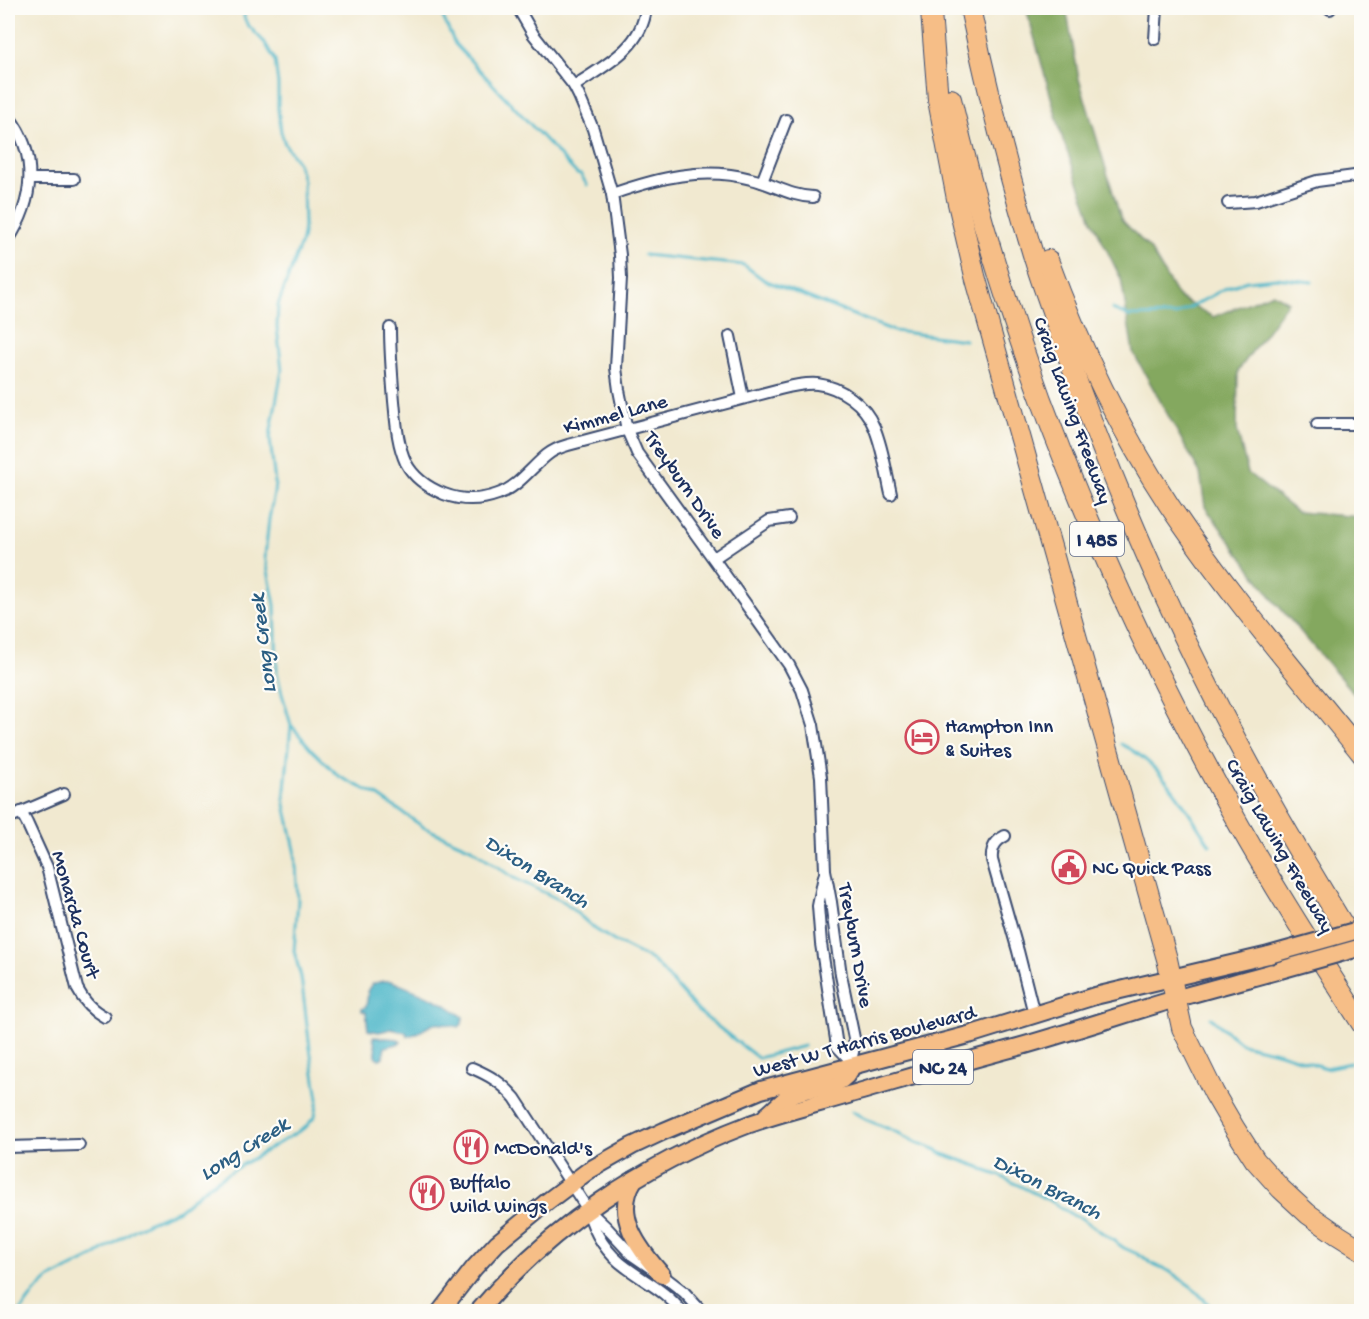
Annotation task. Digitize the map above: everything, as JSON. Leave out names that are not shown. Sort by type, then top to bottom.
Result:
[{"type":"highway","name":"Craig Lawing Freeway","points":[[970,8],[999,134],[1043,283],[1087,410],[1138,537],[1192,654],[1235,738],[1278,816],[1362,954]]},
{"type":"highway","name":"Craig Lawing Freeway","points":[[930,10],[983,222],[1042,402],[1082,504],[1134,621],[1217,786],[1272,881],[1362,1024]]},
{"type":"highway","points":[[930,10],[938,100],[975,276],[1168,965],[1182,1028],[1214,1093],[1255,1160],[1308,1214],[1362,1250]]},
{"type":"highway","points":[[999,134],[1097,377],[1142,461],[1169,505],[1229,590],[1362,753]]},
{"type":"main road","name":"West W T Harris Boulevard","points":[[440,1311],[497,1243],[548,1200],[588,1172],[632,1146],[761,1090],[851,1064],[972,1034],[1095,996],[1269,955],[1362,929]]},
{"type":"main road","name":"NC 24","points":[[478,1311],[512,1274],[588,1209],[671,1159],[711,1140],[760,1121],[1362,947]]},
{"type":"main road","points":[[760,1121],[792,1095],[837,1083],[850,1073],[851,1064]]},
{"type":"main road","points":[[634,1180],[625,1205],[627,1218],[642,1252],[662,1275]]},
{"type":"street","name":"Treyburn Drive","points":[[518,8],[532,34],[574,86],[593,129],[612,194],[621,278],[616,368],[627,430],[637,453],[789,665],[802,690],[813,725],[821,777],[825,870],[841,975],[855,1042],[851,1064]]},
{"type":"street","points":[[574,86],[628,47],[642,24],[646,8]]},
{"type":"street","points":[[1155,39],[1157,8]]},
{"type":"street","points":[[8,117],[25,148],[30,179],[20,220],[8,240]]},
{"type":"street","points":[[762,182],[786,120]]},
{"type":"street","points":[[612,194],[696,173],[721,173],[762,182],[788,193],[813,197]]},
{"type":"street","points":[[1228,202],[1256,201],[1317,181],[1362,175]]},
{"type":"street","points":[[30,179],[74,179]]},
{"type":"street","name":"Kimmel Lane","points":[[390,328],[397,430],[401,450],[407,465],[417,478],[441,493],[453,497],[477,500],[499,494],[520,481],[556,449],[607,433],[627,430],[795,385],[816,384],[849,396],[863,409],[874,428],[891,494]]},
{"type":"street","points":[[730,336],[743,398]]},
{"type":"street","points":[[1317,424],[1362,424]]},
{"type":"street","points":[[714,558],[769,521],[789,518]]},
{"type":"street","points":[[8,818],[64,794]]},
{"type":"street","name":"Monarda Court","points":[[21,812],[47,867],[77,988],[86,1004],[105,1017]]},
{"type":"street","points":[[1005,836],[993,846],[991,854],[1034,1014]]},
{"type":"street","name":"Treyburn Drive","points":[[825,870],[818,906],[821,944],[837,1046],[851,1064]]},
{"type":"street","points":[[472,1068],[491,1076],[510,1093],[588,1209],[632,1255],[684,1292],[702,1311]]},
{"type":"street","points":[[8,1147],[79,1145]]},
{"type":"street","points":[[588,1209],[597,1234],[612,1255],[624,1266],[662,1291],[682,1311]]},
{"type":"green space","points":[[1026,8],[1066,8],[1079,79],[1121,219],[1150,249],[1178,297],[1213,317],[1273,293],[1288,302],[1238,371],[1237,430],[1248,473],[1297,512],[1361,517],[1361,702],[1275,602],[1205,507],[1200,473],[1133,352],[1121,279],[1092,220],[1063,140]]},
{"type":"water","points":[[391,981],[447,1006],[463,1017],[462,1024],[459,1027],[434,1024],[414,1035],[407,1036],[406,1032],[391,1029],[379,1032],[368,1030],[366,1012],[362,1011],[366,1006],[367,992],[373,984]]},
{"type":"water","points":[[373,1037],[398,1039],[401,1042],[385,1047],[383,1057],[380,1059],[376,1058]]},
{"type":"waterway","name":"Dixon Branch","points":[[20,1312],[35,1292],[49,1279],[93,1257],[147,1223],[179,1210],[208,1186],[306,1127],[315,1116],[318,1099],[301,977],[294,951],[298,900],[295,850],[284,800],[291,725],[277,672],[275,605],[265,556],[275,483],[270,439],[282,370],[277,327],[278,305],[302,240],[303,180],[297,161],[285,144],[281,132],[275,60],[265,43],[247,24],[244,17],[245,8]]},
{"type":"waterway","points":[[439,8],[455,44],[577,174],[581,175],[587,185]]},
{"type":"waterway","points":[[644,255],[744,265],[764,280],[894,331],[965,340]]},
{"type":"waterway","points":[[1112,309],[1129,316],[1176,315],[1226,288],[1247,281],[1276,278],[1312,282]]},
{"type":"waterway","name":"Dixon Branch","points":[[291,725],[312,750],[340,777],[377,795],[425,828],[471,848],[514,878],[564,902],[595,929],[650,959],[699,1012],[758,1058],[804,1046]]},
{"type":"waterway","points":[[1121,744],[1136,752],[1161,775],[1210,845]]},
{"type":"waterway","points":[[1211,1018],[1242,1044],[1277,1052],[1326,1068],[1350,1063]]},
{"type":"waterway","name":"Dixon Branch","points":[[852,1111],[940,1153],[998,1175],[1054,1203],[1081,1218],[1124,1248],[1169,1271],[1192,1287],[1216,1312]]},
{"type":"place","name":"Hampton Inn & Suites","points":[[922,737]]},
{"type":"place","name":"NC Quick Pass","points":[[1069,867]]},
{"type":"place","name":"McDonald's","points":[[471,1147]]},
{"type":"place","name":"Buffalo Wild Wings","points":[[427,1193]]},
{"type":"water label","name":"Long Creek","points":[[261,644]]},
{"type":"water label","name":"Long Creek","points":[[243,1147]]}]
